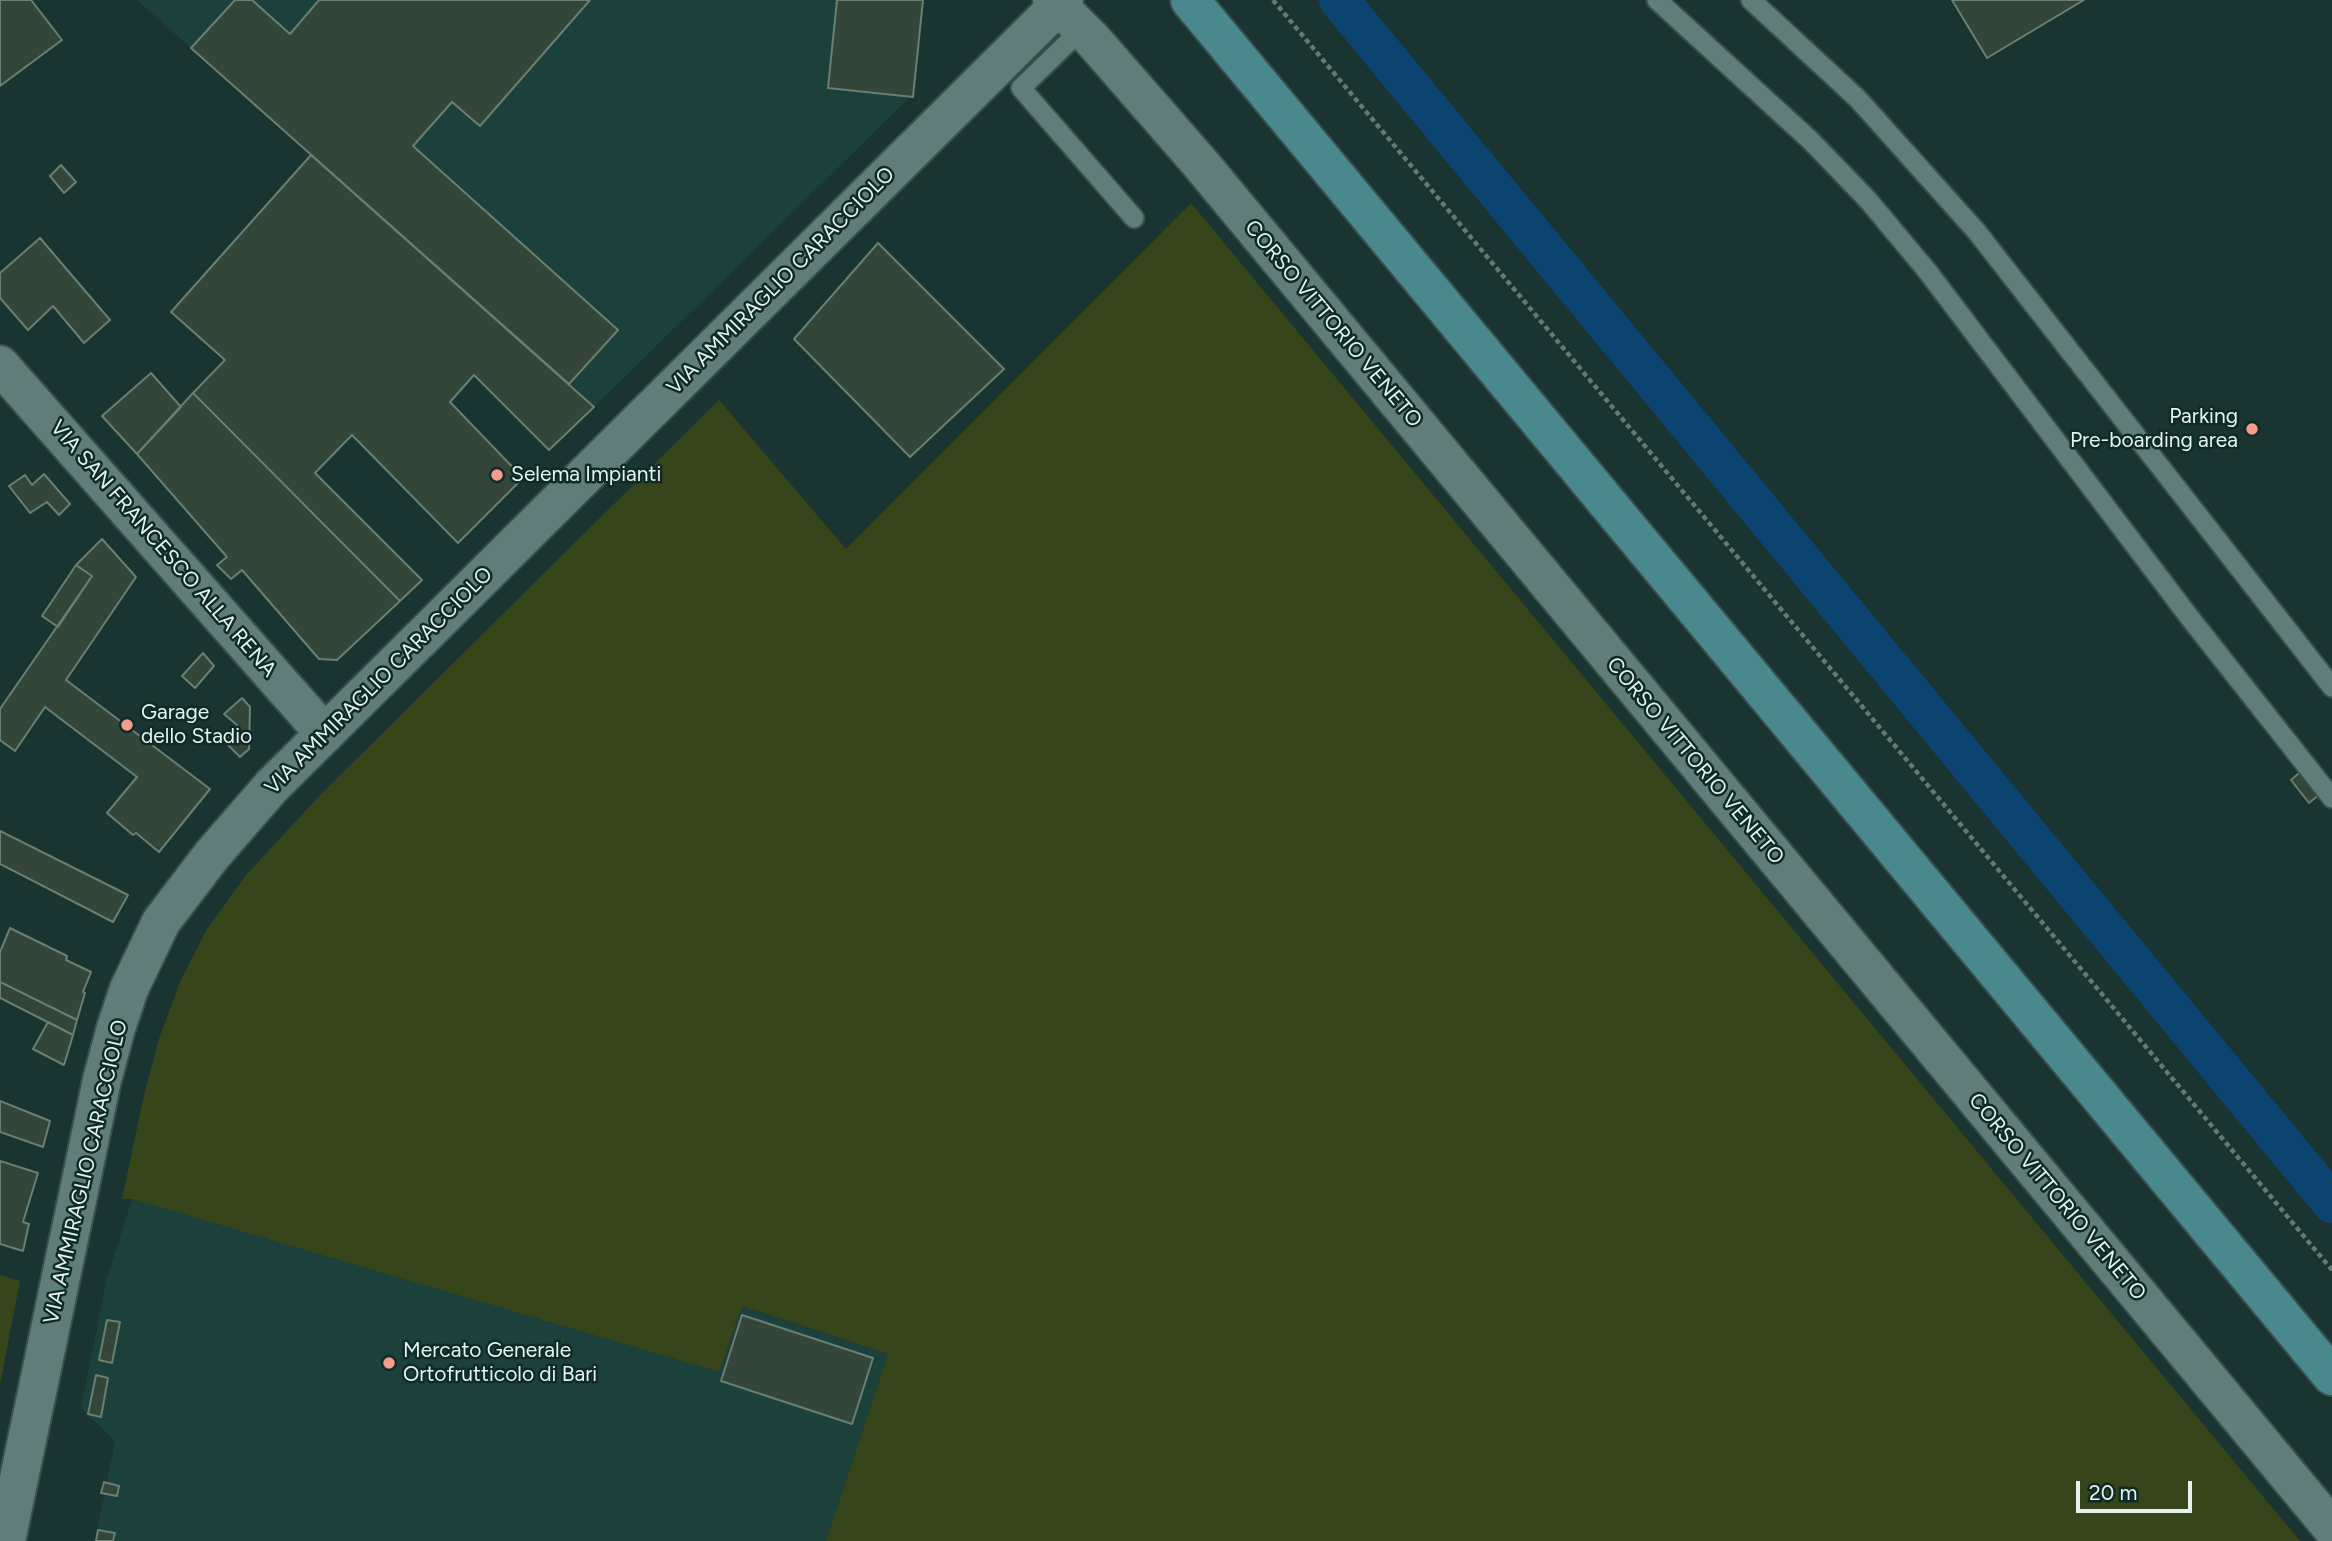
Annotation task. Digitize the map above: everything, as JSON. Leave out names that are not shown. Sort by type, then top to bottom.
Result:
[{"type":"main road","points":[[1190,0],[2332,1376]]},
{"type":"street","name":"VIA AMMIRAGLIO CARACCIOLO","points":[[6,1541],[102,1080],[129,989],[161,922],[184,890],[272,786],[1064,9]]},
{"type":"street","name":"CORSO VITTORIO VENETO","points":[[1064,9],[1200,163],[2332,1528]]},
{"type":"street","name":"VIA SAN FRANCESCO ALLA RENA","points":[[0,365],[325,734]]},
{"type":"lane","points":[[1657,0],[1810,140],[1868,200],[1928,272],[2190,618],[2332,798]]},
{"type":"lane","points":[[1751,0],[1858,99],[1977,232],[2332,687]]},
{"type":"lane","points":[[1064,9],[1021,88],[1134,218]]},
{"type":"path","points":[[1273,0],[2332,1270]]},
{"type":"shaded area","points":[[137,0],[918,0],[906,101],[594,407]]},
{"type":"shaded area","name":"Mercato Generale Ortofrutticolo di Bari","points":[[132,1199],[719,1372],[741,1306],[888,1354],[826,1541],[95,1541],[115,1441],[81,1408],[107,1278]]},
{"type":"green space","points":[[1191,203],[2300,1541],[826,1541],[888,1354],[742,1306],[719,1372],[132,1199],[122,1199],[144,1095],[159,1039],[180,982],[207,929],[247,874],[321,794],[719,400],[846,549]]},
{"type":"green space","points":[[0,1275],[20,1281],[0,1385]]},
{"type":"building","points":[[0,0],[31,0],[62,40],[0,86]]},
{"type":"building","points":[[235,0],[252,0],[290,34],[319,0],[590,0],[480,126],[452,102],[413,146],[618,330],[569,384],[191,48]]},
{"type":"building","points":[[837,0],[923,0],[913,97],[828,88]]},
{"type":"building","points":[[1952,0],[2084,0],[1987,58]]},
{"type":"building","points":[[311,155],[594,407],[549,450],[474,375],[450,402],[523,478],[458,543],[352,435],[315,473],[422,580],[400,601],[193,393],[225,360],[171,312]]},
{"type":"building","points":[[61,165],[76,182],[64,193],[50,176]]},
{"type":"building","points":[[40,238],[110,320],[84,343],[53,306],[28,330],[0,298],[0,273]]},
{"type":"building","points":[[878,243],[1004,369],[910,457],[794,339]]},
{"type":"building","points":[[151,373],[181,407],[137,454],[102,416]]},
{"type":"building","points":[[193,393],[400,601],[337,660],[319,659],[242,570],[231,579],[217,565],[227,557],[137,454]]},
{"type":"building","points":[[44,474],[70,504],[59,515],[47,502],[30,513],[9,486],[25,475],[32,485]]},
{"type":"building","points":[[102,539],[136,577],[66,680],[210,789],[159,852],[107,813],[137,777],[45,707],[15,751],[0,740],[0,709],[92,576],[76,565]]},
{"type":"building","points":[[76,565],[92,576],[58,627],[42,616]]},
{"type":"building","points":[[203,653],[214,666],[195,688],[182,676]]},
{"type":"building","points":[[242,698],[250,707],[249,749],[240,757],[224,741],[238,726],[224,714]]},
{"type":"building","points":[[2313,761],[2332,784],[2309,803],[2291,780]]},
{"type":"building","points":[[0,831],[128,895],[113,922],[0,864]]},
{"type":"building","points":[[10,928],[67,956],[66,960],[91,972],[77,1020],[0,982],[0,952]]},
{"type":"building","points":[[0,982],[77,1020],[73,1035],[0,998]]},
{"type":"building","points":[[48,1022],[73,1035],[64,1065],[33,1049]]},
{"type":"building","points":[[0,1101],[50,1121],[43,1147],[0,1132]]},
{"type":"building","points":[[0,1161],[38,1173],[23,1222],[29,1224],[23,1251],[0,1244]]},
{"type":"building","points":[[742,1315],[873,1358],[852,1424],[721,1381]]},
{"type":"building","points":[[107,1320],[120,1322],[112,1363],[99,1360]]},
{"type":"building","points":[[96,1375],[108,1378],[101,1417],[88,1414]]},
{"type":"building","points":[[104,1482],[119,1486],[117,1496],[101,1493]]},
{"type":"building","points":[[98,1530],[115,1533],[113,1541],[96,1541]]},
{"type":"waterway","points":[[1339,0],[2332,1203]]},
{"type":"place","name":"Parking Pre-boarding area","points":[[2252,429]]},
{"type":"place","name":"Selema Impianti","points":[[497,475]]},
{"type":"place","name":"Garage dello Stadio","points":[[127,725]]},
{"type":"place","name":"Mercato Generale Ortofrutticolo di Bari","points":[[389,1363]]}]
